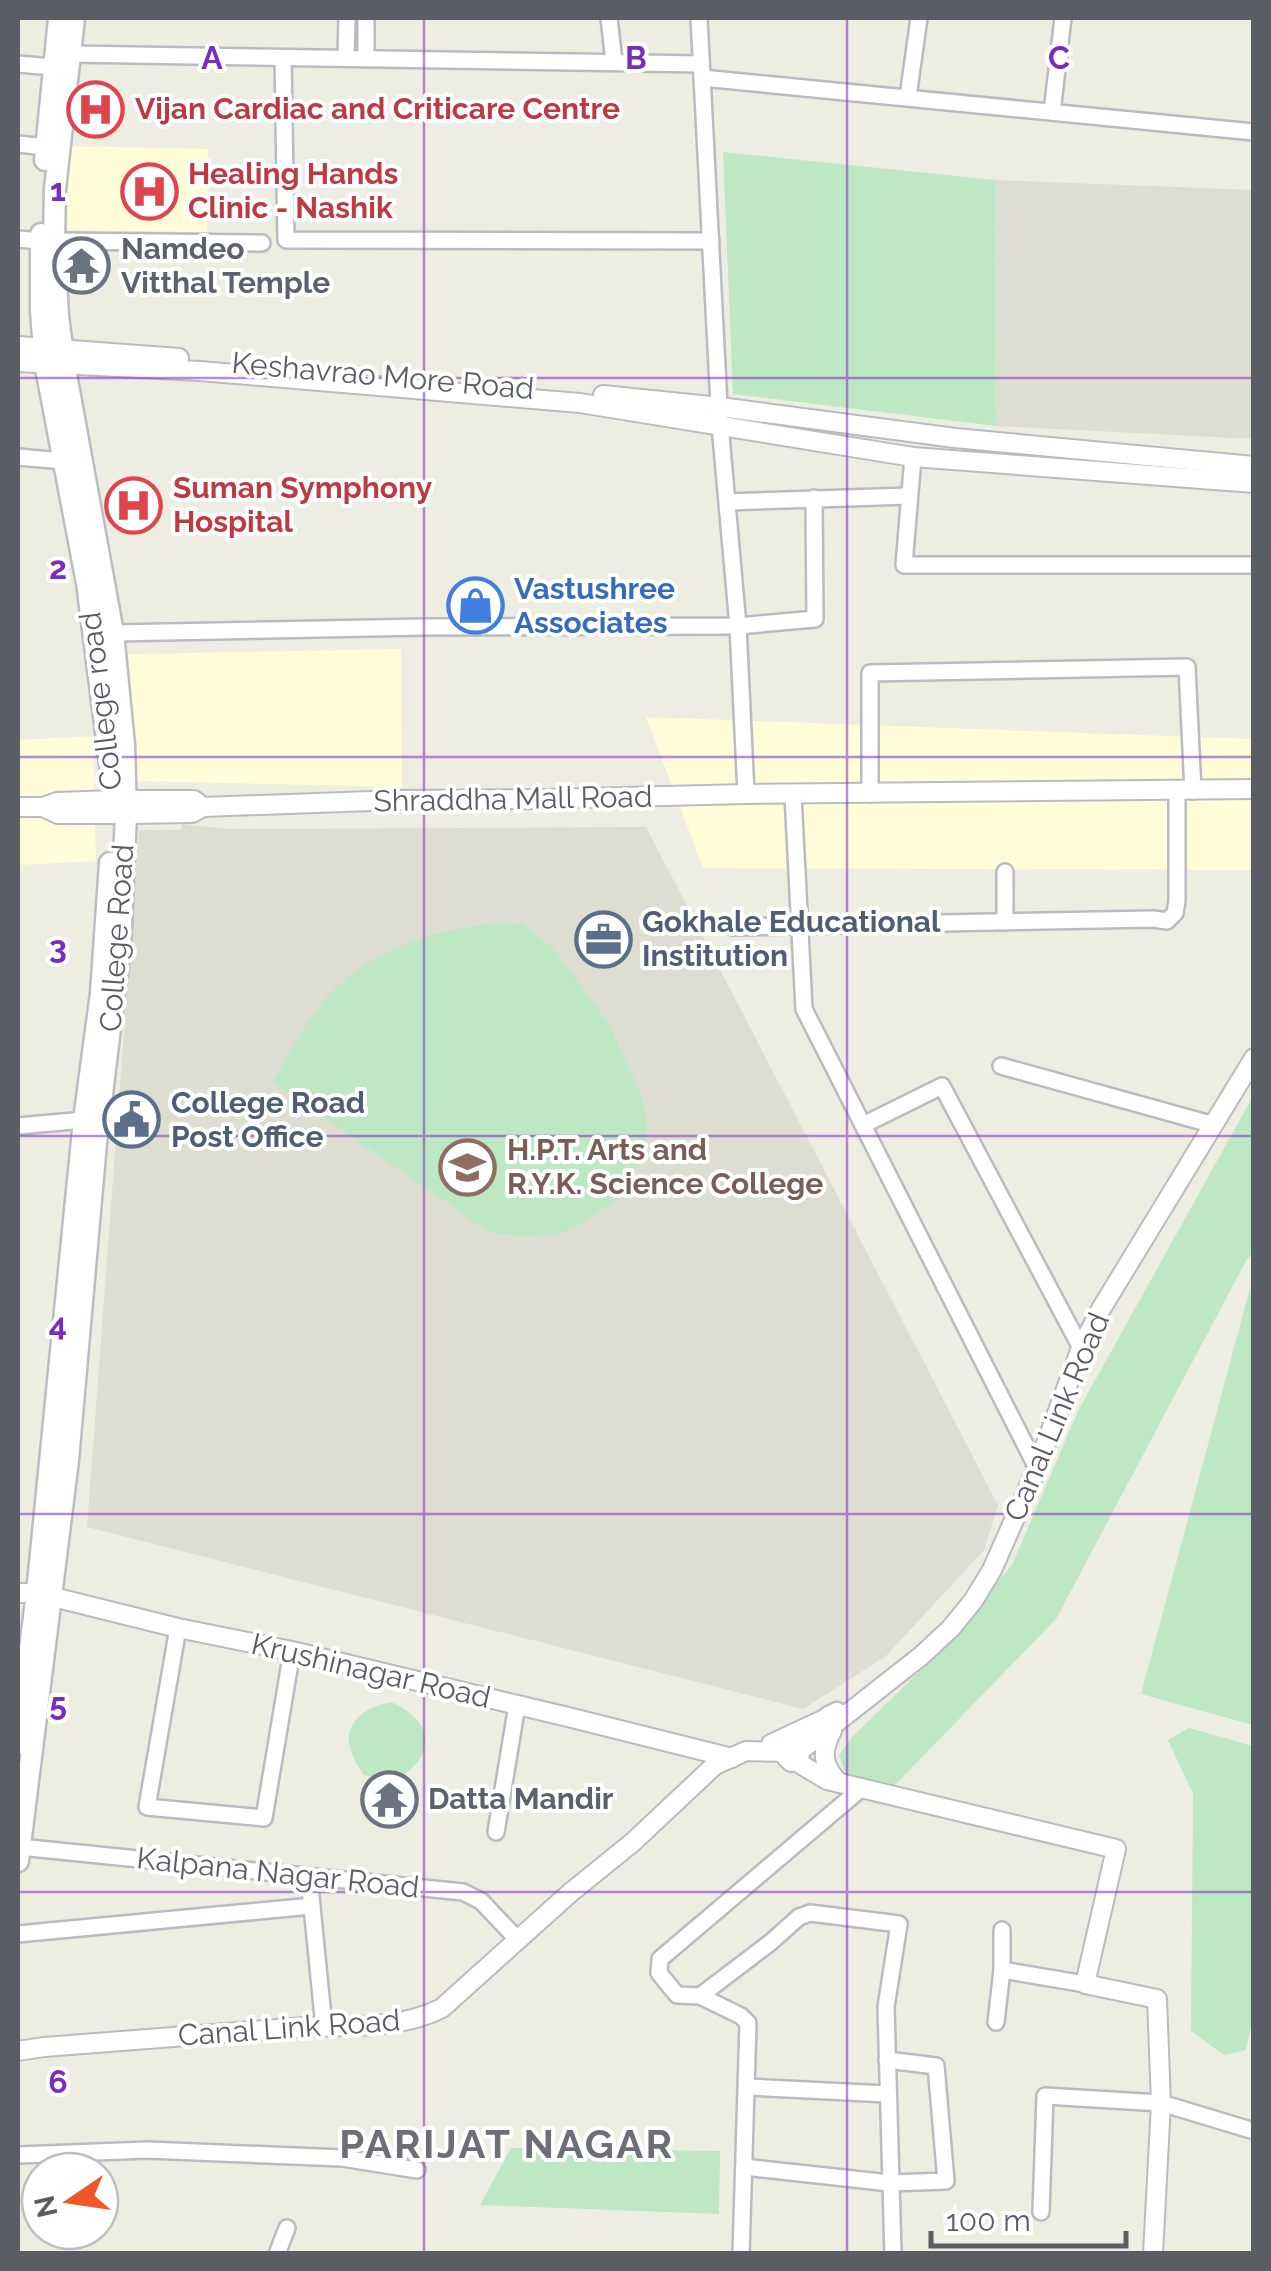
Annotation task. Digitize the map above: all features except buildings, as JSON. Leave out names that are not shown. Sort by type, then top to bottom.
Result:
[{"type":"main road","name":"College road","points":[[18,1744],[119,807],[110,752],[95,582],[63,461],[54,356],[41,312],[47,241],[46,146],[62,61],[59,18]]},
{"type":"main road","points":[[47,241],[56,189],[62,61],[74,18]]},
{"type":"main road","name":"College Road","points":[[19,1854],[35,1594],[64,1495],[96,1143],[120,947],[119,807],[124,746],[113,633],[95,582],[54,356]]},
{"type":"street","points":[[346,57],[347,18]]},
{"type":"street","points":[[366,18],[366,57]]},
{"type":"street","points":[[609,18],[614,62]]},
{"type":"street","points":[[699,18],[720,416],[738,626],[746,794]]},
{"type":"street","points":[[908,97],[919,18]]},
{"type":"street","points":[[1052,112],[1064,18]]},
{"type":"street","points":[[18,64],[346,57],[614,62],[1254,132]]},
{"type":"street","points":[[283,58],[286,240],[711,242]]},
{"type":"street","points":[[18,144],[46,146]]},
{"type":"street","points":[[18,239],[262,243]]},
{"type":"street","points":[[18,346],[54,356]]},
{"type":"street","points":[[18,362],[54,356]]},
{"type":"street","name":"Keshavrao More Road","points":[[54,356],[532,388],[720,416]]},
{"type":"street","points":[[720,416],[913,457],[1254,483]]},
{"type":"street","points":[[720,416],[1254,466]]},
{"type":"street","points":[[18,457],[63,461]]},
{"type":"street","points":[[913,457],[904,565],[1254,565]]},
{"type":"street","points":[[727,502],[910,496]]},
{"type":"street","points":[[113,633],[424,626],[738,626],[815,619],[814,498]]},
{"type":"street","points":[[732,927],[1153,918],[1167,921],[1175,914],[1177,902],[1185,791],[1186,667],[870,673],[870,794]]},
{"type":"street","points":[[1038,1468],[804,1009],[793,795],[1254,789]]},
{"type":"street","name":"Shraddha Mall Road","points":[[18,807],[43,807],[58,814],[194,800],[203,807],[398,800],[793,795]]},
{"type":"street","points":[[1005,872],[1006,922]]},
{"type":"street","name":"Canal Link Road","points":[[18,2052],[425,2017],[442,2008],[716,1765],[834,1718],[921,1656],[951,1628],[992,1570],[1038,1468],[1081,1348],[1254,1058]]},
{"type":"street","points":[[1001,1066],[1214,1125]]},
{"type":"street","points":[[863,1126],[942,1086],[1081,1348]]},
{"type":"street","points":[[18,1126],[84,1120]]},
{"type":"street","name":"Krushinagar Road","points":[[35,1594],[292,1651],[704,1751],[746,1755]]},
{"type":"street","points":[[178,1628],[146,1807],[264,1818],[292,1651]]},
{"type":"street","points":[[496,1832],[517,1705]]},
{"type":"street","points":[[794,1754],[834,1718]]},
{"type":"street","points":[[834,1718],[824,1749],[834,1778]]},
{"type":"street","points":[[746,1755],[794,1754],[834,1778],[862,1788],[1116,1849],[1085,1984]]},
{"type":"street","points":[[740,2254],[748,2023],[700,1996],[677,1996],[659,1973],[660,1958],[862,1788]]},
{"type":"street","name":"Kalpana Nagar Road","points":[[19,1854],[463,1892],[481,1900],[516,1939]]},
{"type":"street","points":[[309,1877],[324,2027]]},
{"type":"street","points":[[18,1934],[312,1906]]},
{"type":"street","points":[[700,1996],[799,1917],[810,1913],[899,1924],[886,2008],[893,2254]]},
{"type":"street","points":[[996,2022],[1002,1930]]},
{"type":"street","points":[[1002,1970],[1157,1999],[1161,2103],[1153,2254]]},
{"type":"street","name":"Canal Link Road","points":[[18,2042],[44,2047]]},
{"type":"street","points":[[744,2167],[890,2183],[946,2181],[936,2066],[887,2060]]},
{"type":"street","points":[[748,2088],[888,2094]]},
{"type":"street","points":[[1041,2212],[1045,2096],[1161,2103],[1254,2131]]},
{"type":"street","points":[[18,2154],[148,2150],[342,2158],[417,2170]]},
{"type":"street","points":[[276,2254],[287,2228]]},
{"type":"shaded area","points":[[68,146],[208,149],[207,232],[67,230]]},
{"type":"shaded area","points":[[995,180],[1253,190],[1253,439],[996,426]]},
{"type":"shaded area","points":[[401,649],[402,787],[132,781],[127,654]]},
{"type":"shaded area","points":[[646,717],[1253,739],[1253,870],[703,868]]},
{"type":"shaded area","points":[[93,736],[96,861],[18,865],[18,740]]},
{"type":"shaded area","name":"H.P.T. Arts and R.Y.K. Science College","points":[[182,824],[229,829],[646,827],[998,1505],[984,1550],[886,1656],[803,1709],[87,1527],[139,830],[181,830]]},
{"type":"green space","points":[[723,152],[995,180],[996,426],[733,394]]},
{"type":"green space","points":[[495,923],[523,924],[553,948],[608,1023],[645,1107],[646,1145],[626,1193],[580,1225],[557,1235],[489,1232],[273,1082],[313,1015],[350,976],[371,961],[418,940]]},
{"type":"green space","points":[[1253,1096],[1253,1253],[1056,1619],[895,1785],[846,1774],[839,1755],[851,1738],[927,1664],[1012,1565],[1078,1411]]},
{"type":"green space","points":[[1253,1277],[1253,1725],[1141,1694]]},
{"type":"green space","points":[[391,1702],[419,1722],[425,1737],[420,1759],[397,1780],[364,1775],[350,1750],[349,1739],[356,1720]]},
{"type":"green space","points":[[1189,1728],[1253,1746],[1253,2017],[1246,2050],[1224,2055],[1191,2031],[1193,1794],[1168,1740]]},
{"type":"green space","points":[[511,2148],[720,2151],[719,2214],[480,2205]]},
{"type":"place","name":"Vijan Cardiac and Criticare Centre","points":[[96,109]]},
{"type":"place","name":"Healing Hands Clinic - Nashik","points":[[149,191]]},
{"type":"place","name":"Namdeo Vitthal Temple","points":[[82,266]]},
{"type":"place","name":"Suman Symphony Hospital","points":[[134,505]]},
{"type":"place","name":"Vastushree Associates","points":[[475,606]]},
{"type":"place","name":"Gokhale Educational Institution","points":[[603,939]]},
{"type":"place","name":"College Road Post Office","points":[[132,1120]]},
{"type":"place","name":"H.P.T. Arts and R.Y.K. Science College","points":[[468,1167]]},
{"type":"place","name":"Datta Mandir","points":[[389,1799]]},
{"type":"district","name":"PARIJAT NAGAR","points":[[507,2144]]}]
